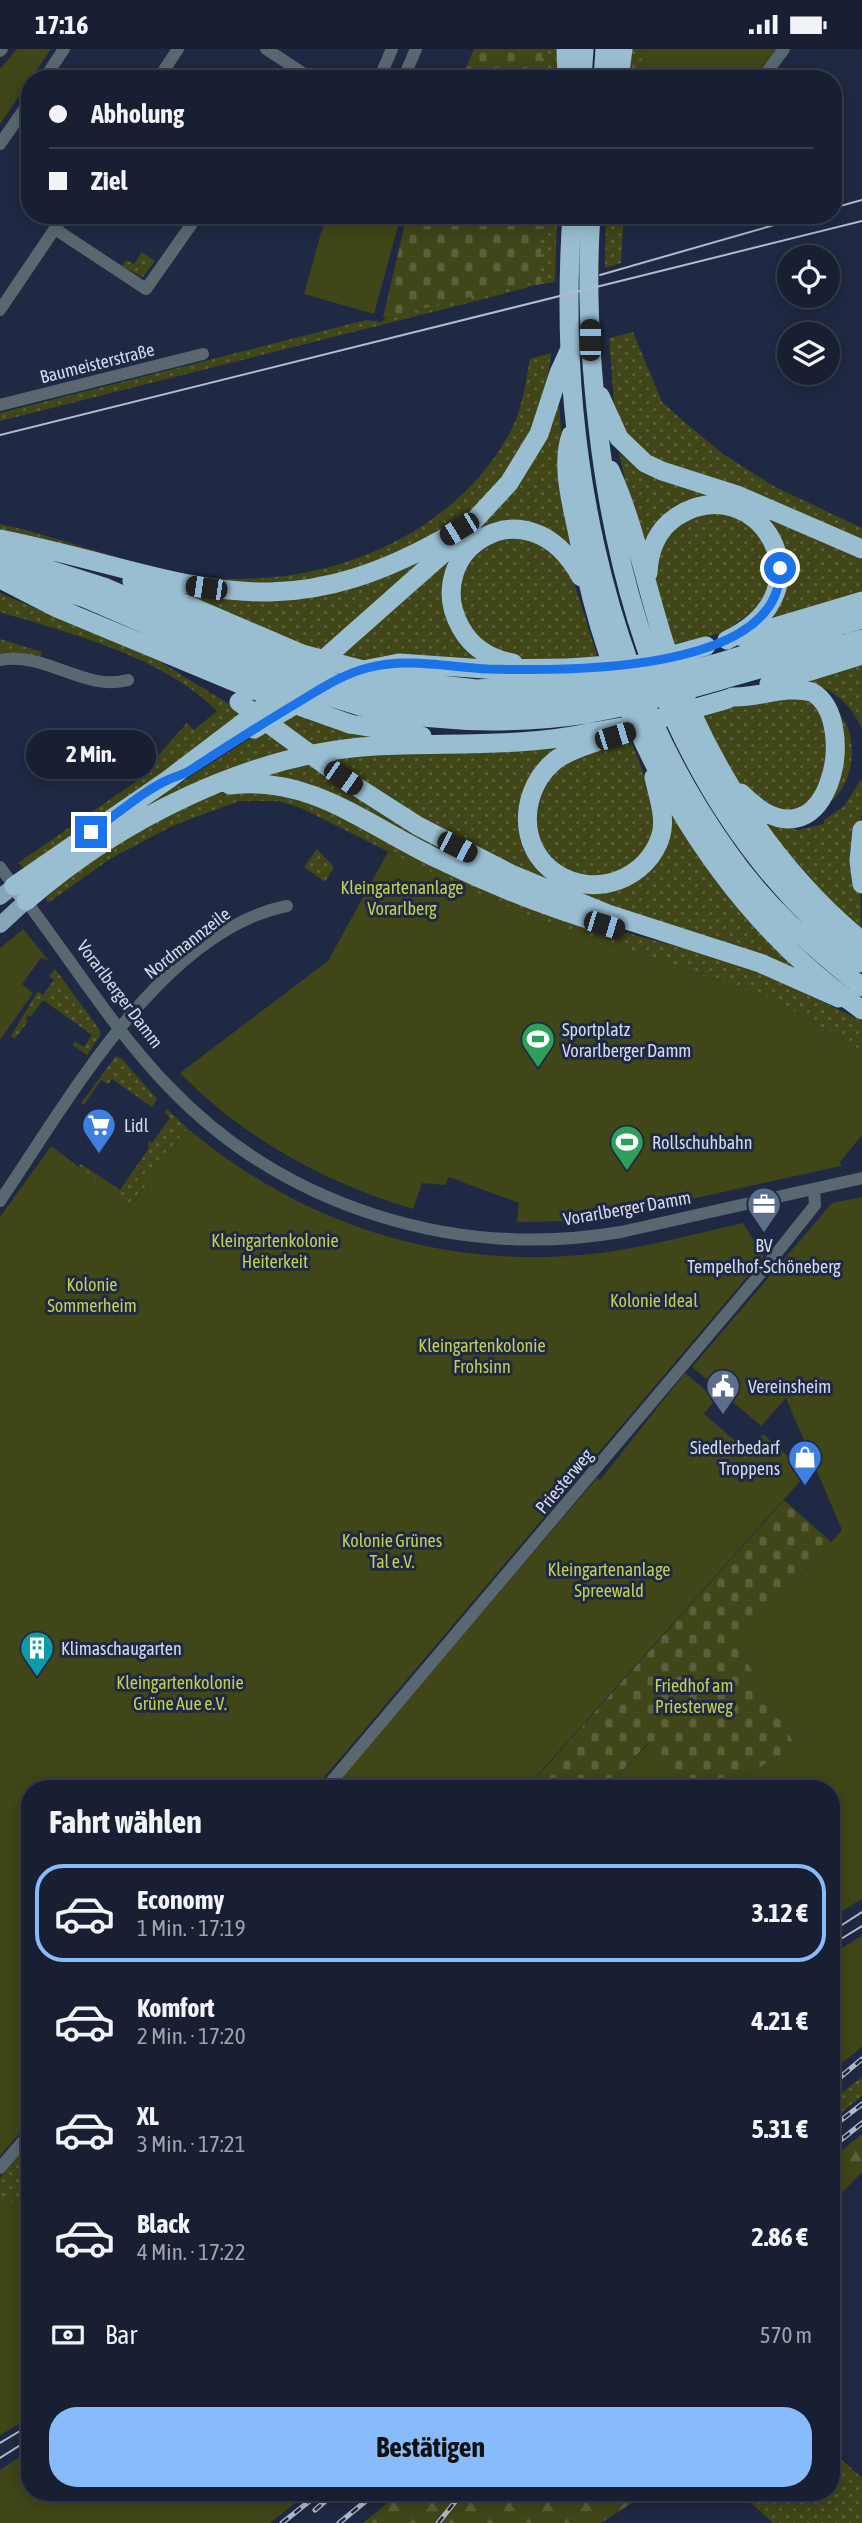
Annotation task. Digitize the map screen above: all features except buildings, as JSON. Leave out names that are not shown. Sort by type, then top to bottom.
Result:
[{"type":"highway","points":[[566,49],[567,70]]},
{"type":"highway","points":[[583,70],[584,49]]},
{"type":"highway","points":[[604,70],[605,49]]},
{"type":"highway","points":[[621,70],[623,49]]},
{"type":"highway","points":[[572,224],[570,350],[576,425],[587,505],[614,618],[637,686],[668,756],[728,853],[769,903],[814,948],[858,1000]]},
{"type":"highway","points":[[592,224],[593,379],[600,447],[618,551],[655,679],[686,748],[714,797],[752,852],[805,912],[862,963]]},
{"type":"highway","points":[[13,895],[334,651],[432,564],[509,483],[529,454],[540,434],[559,373],[570,350]]},
{"type":"highway","points":[[593,379],[620,438],[645,463],[737,495],[862,549]]},
{"type":"highway","points":[[576,425],[568,446],[569,475],[593,599],[619,687],[650,756],[693,831],[732,883],[788,949],[858,1000]]},
{"type":"highway","points":[[600,447],[625,504],[652,601],[680,686],[729,780],[749,816],[797,880],[862,941]]},
{"type":"highway","points":[[652,601],[648,562],[653,544],[664,527],[678,515],[701,506],[720,505],[744,512],[770,536],[779,560],[780,578],[777,594],[765,614],[745,632],[727,640]]},
{"type":"highway","points":[[0,539],[184,585],[255,594],[334,585],[388,567],[472,522]]},
{"type":"highway","points":[[593,599],[562,548],[530,531],[506,530],[483,538],[472,547],[457,567],[452,580],[452,605],[456,619],[471,642],[489,656],[504,661],[634,730],[720,677],[862,619]]},
{"type":"highway","points":[[0,554],[104,587],[294,660],[405,681],[579,701]]},
{"type":"highway","points":[[90,562],[294,660],[336,683],[387,695],[473,705],[579,701],[640,685],[720,677],[862,655]]},
{"type":"highway","points":[[0,572],[106,607],[254,690],[343,778],[418,826],[511,874],[608,913],[760,963],[858,1000]]},
{"type":"highway","points":[[0,579],[57,608],[254,690],[351,723],[445,742]]},
{"type":"highway","points":[[727,640],[862,601]]},
{"type":"highway","points":[[720,677],[862,639]]},
{"type":"highway","points":[[720,677],[727,640]]},
{"type":"highway","points":[[169,779],[186,773],[325,686],[364,669],[399,663],[579,701]]},
{"type":"highway","points":[[13,895],[158,813],[243,772],[341,748],[445,742],[515,742],[579,701],[610,675],[628,666],[720,677],[777,689],[815,693],[835,704],[855,734]]},
{"type":"highway","points":[[254,690],[471,722],[548,720],[579,701]]},
{"type":"highway","points":[[579,701],[572,750],[547,769],[534,787],[527,809],[528,833],[541,860],[554,872],[579,884],[619,881],[633,874],[654,852],[662,821],[650,756]]},
{"type":"highway","points":[[729,780],[769,814],[794,818],[821,812],[847,789]]},
{"type":"highway","points":[[215,787],[260,783],[302,790],[438,860],[562,911],[682,946],[722,952]]},
{"type":"highway","points":[[862,830],[859,861],[862,884]]},
{"type":"main road","points":[[0,925],[13,895]]},
{"type":"street","points":[[50,70],[64,49]]},
{"type":"street","points":[[164,70],[178,49]]},
{"type":"street","points":[[266,49],[290,70]]},
{"type":"street","points":[[383,70],[391,49]]},
{"type":"street","points":[[407,70],[416,49]]},
{"type":"street","points":[[769,70],[784,49]]},
{"type":"street","points":[[0,144],[21,113]]},
{"type":"street","points":[[0,310],[58,224]]},
{"type":"street","points":[[55,229],[146,289],[192,224]]},
{"type":"street","name":"Baumeisterstraße","points":[[0,405],[202,353]]},
{"type":"street","points":[[0,660],[24,658],[111,685],[128,680]]},
{"type":"street","name":"Vorarlberger Damm","points":[[0,867],[13,895],[171,1089],[224,1136],[253,1157],[331,1199],[379,1217],[423,1229],[517,1240],[581,1237],[621,1232],[862,1178]]},
{"type":"street","name":"Nordmannzeile","points":[[0,1201],[131,1011],[166,978],[216,939],[254,915],[287,906]]},
{"type":"street","name":"Priesterweg","points":[[333,1780],[750,1286],[814,1205],[814,1189]]},
{"type":"street","points":[[0,2168],[21,2144]]},
{"type":"green space","points":[[17,49],[51,49],[37,70],[21,70],[21,93],[0,124],[0,69]]},
{"type":"green space","points":[[474,49],[542,49],[542,70],[465,70]]},
{"type":"green space","points":[[542,49],[560,49],[560,70],[542,70]]},
{"type":"green space","points":[[630,49],[647,49],[645,70],[627,70]]},
{"type":"green space","points":[[647,49],[784,49],[769,70],[645,70]]},
{"type":"green space","points":[[323,224],[399,224],[374,314],[304,294]]},
{"type":"green space","points":[[405,224],[541,224],[541,284],[536,285],[534,281],[383,318]]},
{"type":"green space","points":[[541,224],[557,224],[555,282],[541,284]]},
{"type":"green space","points":[[606,224],[623,224],[621,263],[605,268]]},
{"type":"green space","points":[[142,252],[155,261],[143,277],[122,266],[126,260],[134,264]]},
{"type":"green space","points":[[535,281],[536,285],[480,300],[0,421],[0,413],[366,320],[381,322],[390,315]]},
{"type":"green space","points":[[633,332],[662,402],[723,454],[775,487],[862,528],[862,544],[638,452],[615,413],[609,338]]},
{"type":"green space","points":[[551,353],[546,393],[522,456],[468,515],[452,527],[350,576],[237,589],[0,532],[0,524],[146,566],[196,576],[241,579],[286,576],[330,567],[373,552],[414,531],[450,505],[482,473],[513,427],[525,389],[530,359]]},
{"type":"green space","points":[[559,405],[571,549],[553,533],[519,523],[450,568],[482,659],[373,662],[336,657],[449,554]]},
{"type":"green space","points":[[619,453],[636,466],[720,498],[641,551]]},
{"type":"green space","points":[[755,510],[862,556],[862,595],[764,623],[780,599]]},
{"type":"green space","points":[[716,512],[742,519],[763,539],[773,572],[763,604],[722,633],[671,645],[656,580],[659,548],[667,534],[680,523]]},
{"type":"green space","points":[[528,537],[569,567],[598,658],[567,662],[512,658],[472,635],[457,591],[469,566],[481,549],[489,544]]},
{"type":"green space","points":[[436,549],[325,654],[180,596],[182,592],[231,598]]},
{"type":"green space","points":[[0,593],[159,661],[245,714],[25,869],[18,863],[144,776],[152,762],[187,723],[194,730],[217,711],[170,675],[143,661],[86,638],[0,612]]},
{"type":"green space","points":[[0,639],[42,652],[40,657],[22,653],[0,654]]},
{"type":"green space","points":[[862,663],[862,729],[852,711],[838,697],[822,687],[802,681]]},
{"type":"green space","points":[[796,693],[836,711],[849,733],[851,761],[843,787],[834,798],[820,808],[787,814],[738,784],[701,716],[732,706]]},
{"type":"green space","points":[[291,712],[397,738],[294,751],[104,832]]},
{"type":"green space","points":[[630,738],[655,802],[653,839],[628,870],[584,878],[550,860],[534,830],[533,808],[557,768],[599,748]]},
{"type":"green space","points":[[570,744],[546,760],[529,852],[615,889],[669,824],[673,811],[818,983],[624,912],[462,845],[326,757]]},
{"type":"green space","points":[[308,760],[602,918],[254,778]]},
{"type":"green space","points":[[862,778],[862,812],[858,836],[862,934],[846,922],[760,819],[797,830],[824,824],[824,820],[844,806]]},
{"type":"green space","points":[[275,788],[585,922],[748,965],[862,1021],[862,1051],[775,1000],[537,920],[419,867],[301,808],[278,801],[239,801],[172,826],[110,859],[48,903],[44,894],[86,864],[134,833],[185,806],[232,790]]},
{"type":"green space","points":[[317,849],[334,867],[325,882],[304,867]]},
{"type":"green space","name":"Sportplatz Vorarlberger Damm","points":[[388,852],[537,920],[775,1000],[862,1051],[862,1135],[840,1162],[841,1166],[618,1215],[579,1221],[517,1222],[519,1203],[449,1177],[445,1185],[422,1183],[413,1209],[348,1186],[288,1156],[231,1118],[180,1073],[328,961]]},
{"type":"green space","points":[[23,929],[49,961],[41,958],[22,984],[33,993],[0,1040],[0,948]]},
{"type":"green space","points":[[55,969],[100,1030],[100,1036],[87,1055],[73,1045],[75,1041],[84,1047],[92,1035],[43,1000],[31,1016],[28,1015],[28,1021],[15,1039],[11,1036],[38,991],[43,995],[54,980],[49,976]]},
{"type":"green space","points":[[116,1056],[122,1059],[157,1099],[152,1107],[112,1079],[108,1084],[101,1080],[84,1105],[81,1103]]},
{"type":"green space","points":[[167,1109],[187,1128],[131,1206],[88,1176],[79,1166],[81,1164],[120,1190],[149,1148],[148,1141],[152,1143],[170,1118],[165,1113]]},
{"type":"green space","points":[[187,1128],[231,1162],[277,1190],[326,1214],[376,1233],[428,1246],[482,1255],[536,1257],[592,1254],[743,1223],[764,1257],[322,1780],[21,1780],[21,2132],[0,2156],[0,1217],[51,1146],[131,1206]]},
{"type":"green space","points":[[862,1197],[862,1899],[840,1912],[840,1780],[739,1780],[796,1746],[737,1645],[842,1530],[786,1398],[761,1426],[692,1367],[832,1203]]},
{"type":"green space","name":"Kleingartenanlage Spreewald","points":[[685,1373],[716,1399],[704,1414],[747,1451],[763,1434],[790,1458],[811,1469],[533,1780],[339,1780],[597,1478],[600,1480]]},
{"type":"green space","name":"Friedhof am Priesterweg","points":[[784,1500],[831,1542],[737,1645],[796,1746],[739,1780],[673,1780],[649,1742],[613,1780],[534,1780]]},
{"type":"green space","points":[[650,1742],[673,1780],[614,1780]]},
{"type":"green space","points":[[862,1936],[862,2047],[840,2065],[840,1949]]},
{"type":"green space","points":[[862,2077],[862,2096],[840,2114],[840,2094]]},
{"type":"green space","points":[[862,2134],[862,2172],[840,2195],[840,2152]]},
{"type":"green space","points":[[21,2153],[21,2196],[14,2204],[0,2195],[0,2178]]},
{"type":"green space","points":[[0,2194],[14,2203],[21,2195],[21,2423],[0,2435]]},
{"type":"green space","points":[[21,2456],[21,2501],[298,2501],[270,2523],[0,2523],[0,2470]]},
{"type":"green space","points":[[842,2460],[862,2478],[862,2523],[773,2523],[749,2501],[840,2501]]},
{"type":"green space","points":[[390,2501],[635,2501],[601,2523],[363,2523]]},
{"type":"tram line","points":[[842,206],[862,200]]},
{"type":"tram line","points":[[0,435],[862,221]]},
{"type":"tram line","points":[[600,275],[778,224]]},
{"type":"tram line","points":[[840,1926],[862,1912]]},
{"type":"tram line","points":[[840,1939],[862,1926]]},
{"type":"tram line","points":[[0,2443],[21,2430]]},
{"type":"tram line","points":[[0,2458],[21,2445]]},
{"type":"railway","points":[[840,2077],[862,2059]]},
{"type":"railway","points":[[840,2121],[862,2104]]},
{"type":"railway","points":[[840,2141],[862,2123]]},
{"type":"railway","points":[[282,2523],[310,2501]]},
{"type":"railway","points":[[315,2510],[326,2501]]},
{"type":"railway","points":[[339,2523],[366,2501]]},
{"type":"railway","points":[[438,2523],[456,2501]]},
{"type":"place","name":"Sportplatz Vorarlberger Damm","points":[[538,1069]]},
{"type":"place","name":"Lidl","points":[[99,1155]]},
{"type":"place","name":"Rollschuhbahn","points":[[627,1172]]},
{"type":"place","name":"BV Tempelhof-Schöneberg","points":[[764,1234]]},
{"type":"place","name":"Vereinsheim","points":[[723,1416]]},
{"type":"place","name":"Siedlerbedarf Troppens","points":[[805,1487]]},
{"type":"place","name":"Klimaschaugarten","points":[[37,1678]]},
{"type":"route","points":[[91,832],[169,779],[186,773],[325,686],[352,673],[379,665],[399,663],[536,670],[628,666],[674,656],[745,632],[765,614],[777,594],[780,568]]},
{"type":"park label","name":"Kleingartenanlage Vorarlberg","points":[[402,898]]},
{"type":"park label","name":"Kleingartenkolonie Heiterkeit","points":[[275,1250]]},
{"type":"park label","name":"Kolonie Sommerheim","points":[[92,1294]]},
{"type":"park label","name":"Kolonie Ideal","points":[[654,1300]]},
{"type":"park label","name":"Kleingartenkolonie Frohsinn","points":[[482,1356]]},
{"type":"park label","name":"Kolonie Grünes Tal e.V.","points":[[392,1550]]},
{"type":"park label","name":"Kleingartenkolonie Grüne Aue e.V.","points":[[180,1692]]}]
